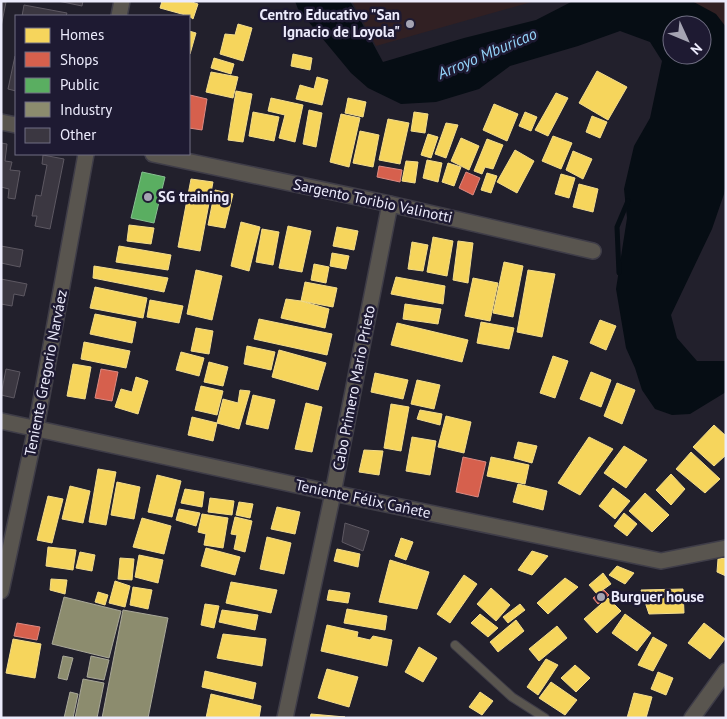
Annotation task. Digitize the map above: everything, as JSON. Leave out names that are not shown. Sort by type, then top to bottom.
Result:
[{"type":"street","points":[[119,15],[122,1]]},
{"type":"street","points":[[1,122],[15,125]]},
{"type":"street","name":"Teniente Gregorio Narváez","points":[[1,591],[36,428],[86,155]]},
{"type":"street","name":"Sargento Toribio Valinotti","points":[[157,155],[390,204],[593,251]]},
{"type":"street","name":"Cabo Primero Mario Prieto","points":[[284,718],[333,493],[390,204]]},
{"type":"street","name":"Teniente Félix Cañete","points":[[1,420],[333,493],[661,560],[726,548]]},
{"type":"street","points":[[692,718],[726,671]]},
{"type":"lane","points":[[456,645],[512,697],[545,718]]},
{"type":"shaded area","name":"Centro Educativo \"San Ignacio de Loyola\"","points":[[352,1],[535,1],[376,46]]},
{"type":"shaded area","points":[[682,1],[726,1],[726,48],[712,33],[712,15],[695,15]]},
{"type":"water","points":[[295,1],[350,1],[383,62],[464,38],[536,20],[573,1],[692,1],[716,14],[726,27],[726,182],[724,194],[712,229],[671,315],[677,338],[697,361],[726,361],[726,392],[690,414],[672,415],[655,409],[642,390],[626,348],[616,289],[627,218],[624,189],[634,146],[650,118],[662,61],[650,42],[620,31],[578,46],[510,66],[479,89],[436,102],[401,104],[368,88],[351,73],[298,9]]},
{"type":"building: Homes","points":[[162,1],[189,1],[198,4],[193,19],[190,15],[160,8]]},
{"type":"building: Homes","points":[[238,24],[252,28],[243,61],[220,54],[225,34],[235,35]]},
{"type":"building: Homes","points":[[190,31],[196,33],[190,54]]},
{"type":"building: Homes","points":[[293,54],[312,58],[310,70],[291,66]]},
{"type":"building: Homes","points":[[214,58],[234,64],[231,74],[211,68]]},
{"type":"building: Homes","points":[[597,71],[627,87],[608,120],[579,103]]},
{"type":"building: Homes","points":[[211,72],[238,77],[233,98],[206,92]]},
{"type":"building: Homes","points":[[317,77],[328,80],[322,105],[296,99],[300,85],[314,89]]},
{"type":"building: Homes","points":[[236,91],[252,94],[243,142],[228,140]]},
{"type":"building: Homes","points":[[556,93],[568,98],[548,136],[535,130]]},
{"type":"building: Homes","points":[[271,98],[303,105],[295,142],[279,138],[285,115],[268,111]]},
{"type":"building: Homes","points":[[348,98],[366,102],[363,117],[345,113]]},
{"type":"building: Homes","points":[[494,104],[518,114],[507,141],[483,130]]},
{"type":"building: Homes","points":[[309,110],[322,113],[316,147],[303,144]]},
{"type":"building: Homes","points":[[253,112],[279,117],[274,141],[249,136]]},
{"type":"building: Homes","points":[[414,112],[428,114],[425,133],[411,131]]},
{"type":"building: Homes","points":[[525,112],[537,117],[531,131],[519,126]]},
{"type":"building: Homes","points":[[341,114],[360,118],[349,167],[330,162]]},
{"type":"building: Homes","points":[[592,116],[607,122],[600,138],[586,132]]},
{"type":"building: Homes","points":[[388,119],[409,123],[400,164],[379,160]]},
{"type":"building: Homes","points":[[446,123],[458,125],[446,158],[435,154]]},
{"type":"building: Homes","points":[[360,131],[379,135],[373,167],[353,163]]},
{"type":"building: Homes","points":[[428,134],[438,137],[431,158],[421,155]]},
{"type":"building: Homes","points":[[553,136],[572,143],[561,169],[542,161]]},
{"type":"building: Homes","points":[[461,138],[479,146],[469,170],[451,161]]},
{"type":"building: Homes","points":[[487,139],[503,145],[493,169],[485,167],[482,174],[474,171]]},
{"type":"building: Homes","points":[[515,150],[534,161],[517,193],[497,182]]},
{"type":"building: Homes","points":[[573,151],[592,159],[583,179],[566,170]]},
{"type":"building: Homes","points":[[427,160],[442,163],[438,182],[423,178]]},
{"type":"building: Homes","points":[[406,161],[418,162],[415,183],[402,181]]},
{"type":"building: Homes","points":[[448,163],[461,167],[454,186],[442,182]]},
{"type":"building: Homes","points":[[487,173],[497,176],[491,193],[481,190]]},
{"type":"building: Homes","points":[[561,174],[575,178],[569,198],[555,194]]},
{"type":"building: Homes","points":[[191,179],[213,182],[200,251],[178,247]]},
{"type":"building: Homes","points":[[579,184],[598,189],[593,212],[573,207]]},
{"type":"building: Homes","points":[[215,190],[233,194],[225,228],[208,225]]},
{"type":"building: Homes","points":[[241,222],[260,227],[249,271],[231,266]]},
{"type":"building: Homes","points":[[129,225],[154,228],[151,244],[127,241]]},
{"type":"building: Homes","points":[[288,226],[311,231],[302,272],[279,268]]},
{"type":"building: Homes","points":[[337,227],[358,231],[354,250],[333,246]]},
{"type":"building: Homes","points":[[262,229],[279,232],[273,265],[256,262]]},
{"type":"building: Homes","points":[[433,237],[453,241],[447,276],[427,272]]},
{"type":"building: Homes","points":[[458,241],[473,243],[468,283],[453,280]]},
{"type":"building: Homes","points":[[412,242],[428,245],[423,271],[408,269]]},
{"type":"building: Homes","points":[[119,246],[171,255],[168,270],[116,262]]},
{"type":"building: Homes","points":[[332,253],[349,256],[346,269],[330,266]]},
{"type":"building: Homes","points":[[504,262],[523,266],[513,317],[493,313]]},
{"type":"building: Homes","points":[[314,264],[329,267],[326,283],[311,280]]},
{"type":"building: Homes","points":[[94,266],[168,278],[164,292],[93,278]]},
{"type":"building: Homes","points":[[196,270],[222,276],[212,320],[187,314]]},
{"type":"building: Homes","points":[[528,270],[555,274],[542,337],[517,332]]},
{"type":"building: Homes","points":[[396,277],[445,286],[443,304],[391,294]]},
{"type":"building: Homes","points":[[473,278],[498,283],[490,321],[465,316]]},
{"type":"building: Homes","points":[[305,282],[337,288],[333,307],[301,301]]},
{"type":"building: Homes","points":[[95,287],[147,298],[143,318],[90,308]]},
{"type":"building: Homes","points":[[286,299],[329,309],[325,328],[281,318]]},
{"type":"building: Homes","points":[[150,300],[183,306],[179,323],[147,317]]},
{"type":"building: Homes","points":[[405,304],[441,309],[438,324],[403,319]]},
{"type":"building: Homes","points":[[95,314],[136,322],[132,343],[90,334]]},
{"type":"building: Homes","points":[[259,319],[332,334],[327,355],[254,339]]},
{"type":"building: Homes","points":[[600,320],[616,326],[606,350],[590,343]]},
{"type":"building: Homes","points":[[481,322],[514,328],[509,349],[477,343]]},
{"type":"building: Homes","points":[[397,323],[468,340],[462,362],[391,345]]},
{"type":"building: Homes","points":[[196,328],[213,331],[209,354],[191,351]]},
{"type":"building: Homes","points":[[84,342],[130,351],[126,368],[81,359]]},
{"type":"building: Homes","points":[[247,346],[275,352],[271,370],[244,364]]},
{"type":"building: Homes","points":[[279,350],[326,363],[318,390],[272,377]]},
{"type":"building: Homes","points":[[181,352],[204,358],[199,376],[176,370]]},
{"type":"building: Homes","points":[[553,356],[568,361],[555,398],[540,393]]},
{"type":"building: Homes","points":[[209,362],[228,367],[223,386],[204,382]]},
{"type":"building: Homes","points":[[73,364],[91,367],[85,399],[67,396]]},
{"type":"building: Homes","points":[[591,372],[611,380],[601,407],[580,399]]},
{"type":"building: Homes","points":[[375,373],[408,380],[403,399],[371,392]]},
{"type":"building: Homes","points":[[136,377],[148,381],[138,414],[115,407],[121,389],[132,392]]},
{"type":"building: Homes","points":[[417,380],[440,385],[434,409],[411,404]]},
{"type":"building: Homes","points":[[617,383],[635,390],[622,424],[604,416]]},
{"type":"building: Homes","points":[[201,386],[223,391],[217,415],[195,410]]},
{"type":"building: Homes","points":[[240,390],[250,391],[239,429],[217,423],[223,399],[238,403]]},
{"type":"building: Homes","points":[[253,395],[275,400],[268,429],[246,424]]},
{"type":"building: Homes","points":[[306,403],[322,407],[312,452],[295,449]]},
{"type":"building: Homes","points":[[391,404],[409,407],[401,451],[384,448]]},
{"type":"building: Homes","points":[[420,410],[442,414],[440,425],[417,419]]},
{"type":"building: Homes","points":[[446,416],[471,422],[464,453],[438,447]]},
{"type":"building: Homes","points":[[192,417],[217,423],[213,441],[188,435]]},
{"type":"building: Homes","points":[[714,425],[726,436],[726,455],[714,466],[693,447]]},
{"type":"building: Homes","points":[[412,437],[436,441],[430,475],[406,471]]},
{"type":"building: Homes","points":[[589,437],[613,449],[580,495],[558,483]]},
{"type":"building: Homes","points":[[518,442],[537,446],[532,463],[514,458]]},
{"type":"building: Homes","points":[[624,446],[647,460],[626,488],[604,473]]},
{"type":"building: Homes","points":[[364,450],[383,451],[379,475],[359,472]]},
{"type":"building: Homes","points":[[691,452],[720,479],[705,493],[676,469]]},
{"type":"building: Homes","points":[[491,457],[529,465],[525,484],[487,476]]},
{"type":"building: Homes","points":[[98,469],[116,472],[106,525],[89,522]]},
{"type":"building: Homes","points":[[671,474],[685,489],[671,505],[656,490]]},
{"type":"building: Homes","points":[[157,475],[181,481],[172,517],[148,512]]},
{"type":"building: Homes","points":[[117,482],[140,487],[134,519],[111,515]]},
{"type":"building: Homes","points":[[518,484],[547,491],[543,510],[513,502]]},
{"type":"building: Homes","points":[[70,486],[90,491],[83,523],[62,519]]},
{"type":"building: Homes","points":[[613,488],[630,501],[615,519],[599,506]]},
{"type":"building: Homes","points":[[185,489],[204,492],[202,507],[181,503]]},
{"type":"building: Homes","points":[[645,493],[669,515],[652,532],[629,511]]},
{"type":"building: Homes","points":[[48,496],[63,499],[52,543],[37,540]]},
{"type":"building: Homes","points":[[210,498],[234,501],[232,515],[208,512]]},
{"type":"building: Homes","points":[[239,502],[253,504],[250,518],[236,515]]},
{"type":"building: Homes","points":[[277,507],[300,512],[295,534],[271,529]]},
{"type":"building: Homes","points":[[179,509],[200,513],[196,526],[176,520]]},
{"type":"building: Homes","points":[[624,513],[637,524],[627,536],[614,526]]},
{"type":"building: Homes","points":[[202,514],[228,518],[223,548],[204,545],[206,534],[198,532]]},
{"type":"building: Homes","points":[[235,517],[252,521],[245,552],[234,549],[237,535],[231,534]]},
{"type":"building: Homes","points":[[142,518],[171,526],[164,554],[133,547]]},
{"type":"building: Homes","points":[[267,537],[291,543],[284,574],[260,569]]},
{"type":"building: Homes","points":[[401,538],[413,542],[406,560],[395,556]]},
{"type":"building: Homes","points":[[48,547],[76,550],[73,570],[46,566]]},
{"type":"building: Homes","points":[[206,548],[240,557],[235,575],[201,566]]},
{"type":"building: Homes","points":[[337,549],[360,554],[358,567],[334,561]]},
{"type":"building: Homes","points":[[532,551],[548,556],[532,575],[518,570]]},
{"type":"building: Homes","points":[[80,552],[95,555],[92,571],[76,568]]},
{"type":"building: Homes","points":[[139,555],[163,560],[158,583],[135,577]]},
{"type":"building: Homes","points":[[120,558],[134,559],[132,580],[118,579]]},
{"type":"building: Homes","points":[[726,558],[726,576],[717,572],[718,559]]},
{"type":"building: Homes","points":[[390,560],[429,572],[417,609],[379,602]]},
{"type":"building: Homes","points":[[617,566],[634,573],[625,584],[609,575]]},
{"type":"building: Homes","points":[[603,573],[611,584],[597,594],[589,585]]},
{"type":"building: Homes","points":[[464,575],[477,584],[450,623],[437,614]]},
{"type":"building: Homes","points":[[565,578],[578,587],[548,614],[537,603]]},
{"type":"building: Homes","points":[[51,579],[67,580],[65,594],[50,590]]},
{"type":"building: Homes","points":[[115,581],[130,586],[125,607],[109,603]]},
{"type":"building: Homes","points":[[231,582],[277,590],[271,613],[226,603]]},
{"type":"building: Homes","points":[[133,587],[152,590],[148,609],[130,605]]},
{"type":"building: Homes","points":[[491,588],[510,605],[496,621],[477,604]]},
{"type":"building: Homes","points":[[683,589],[684,613],[649,614],[641,590]]},
{"type":"building: Homes","points":[[329,590],[350,593],[348,603],[327,600]]},
{"type":"building: Homes","points":[[98,592],[108,595],[105,605],[95,602]]},
{"type":"building: Homes","points":[[608,598],[621,611],[597,633],[584,619]]},
{"type":"building: Homes","points":[[205,604],[219,606],[214,628],[201,625]]},
{"type":"building: Homes","points":[[520,604],[525,610],[508,623],[503,617]]},
{"type":"building: Homes","points":[[347,609],[387,616],[385,630],[344,623]]},
{"type":"building: Homes","points":[[222,610],[258,615],[255,630],[219,622]]},
{"type":"building: Homes","points":[[480,614],[498,628],[488,637],[471,623]]},
{"type":"building: Homes","points":[[625,614],[651,633],[637,651],[612,633]]},
{"type":"building: Homes","points":[[516,620],[524,631],[498,652],[490,642]]},
{"type":"building: Homes","points":[[704,623],[725,639],[710,659],[688,643]]},
{"type":"building: Homes","points":[[327,625],[358,632],[357,637],[370,640],[373,636],[392,640],[387,666],[321,651]]},
{"type":"building: Homes","points":[[557,626],[567,638],[539,661],[529,649]]},
{"type":"building: Homes","points":[[223,634],[266,639],[262,666],[217,658]]},
{"type":"building: Homes","points":[[653,637],[667,645],[653,671],[638,665]]},
{"type":"building: Homes","points":[[13,639],[41,644],[35,678],[6,673]]},
{"type":"building: Homes","points":[[419,647],[437,658],[423,682],[405,672]]},
{"type":"building: Homes","points":[[546,659],[558,665],[538,695],[527,687]]},
{"type":"building: Homes","points":[[575,665],[590,678],[576,692],[561,678]]},
{"type":"building: Homes","points":[[327,669],[358,677],[349,707],[318,698]]},
{"type":"building: Homes","points":[[205,671],[256,683],[253,699],[202,687]]},
{"type":"building: Homes","points":[[658,672],[673,678],[666,695],[651,689]]},
{"type":"building: Homes","points":[[551,682],[577,700],[565,715],[539,698]]},
{"type":"building: Homes","points":[[480,692],[493,701],[482,715],[469,707]]},
{"type":"building: Homes","points":[[634,693],[652,697],[646,718],[627,718]]},
{"type":"building: Homes","points":[[211,694],[261,706],[259,718],[206,718]]},
{"type":"building: Homes","points":[[311,714],[345,717],[310,718]]},
{"type":"building: Shops","points":[[190,95],[207,99],[202,130],[190,128]]},
{"type":"building: Shops","points":[[379,166],[402,170],[400,182],[377,177]]},
{"type":"building: Shops","points":[[466,172],[480,178],[473,195],[459,188]]},
{"type":"building: Shops","points":[[101,369],[118,372],[112,401],[95,398]]},
{"type":"building: Shops","points":[[463,457],[486,462],[478,497],[456,492]]},
{"type":"building: Shops","name":"Burguer house","points":[[604,590],[609,595],[598,604],[593,598]]},
{"type":"building: Shops","points":[[17,623],[40,627],[37,640],[14,636]]},
{"type":"building: Public","name":"SG training","points":[[142,172],[165,177],[154,223],[131,218]]},
{"type":"building: Industry","points":[[64,597],[121,611],[109,658],[52,644]]},
{"type":"building: Industry","points":[[123,610],[168,618],[148,718],[102,718]]},
{"type":"building: Industry","points":[[63,656],[73,658],[67,680],[58,678]]},
{"type":"building: Industry","points":[[91,656],[109,660],[104,680],[87,677]]},
{"type":"building: Industry","points":[[83,679],[104,683],[97,718],[75,718]]},
{"type":"building: Industry","points":[[70,692],[78,694],[73,718],[64,718]]},
{"type":"building: Other","points":[[58,1],[83,1],[82,6]]},
{"type":"building: Other","points":[[1,2],[6,2],[1,27]]},
{"type":"building: Other","points":[[24,5],[67,13],[66,15],[22,15]]},
{"type":"building: Other","points":[[15,56],[15,91],[8,89]]},
{"type":"building: Other","points":[[1,143],[7,144],[5,161],[12,162],[10,170],[20,171],[15,199],[8,198],[9,189],[1,187]]},
{"type":"building: Other","points":[[43,155],[64,159],[50,229],[35,226],[37,216],[32,216],[36,195],[41,196],[47,165],[42,164]]},
{"type":"building: Other","points":[[1,246],[23,250],[20,267],[1,263]]},
{"type":"building: Other","points":[[1,279],[27,284],[24,296],[14,294],[12,306],[1,304]]},
{"type":"building: Other","points":[[6,369],[20,372],[14,398],[1,395]]},
{"type":"building: Other","points":[[345,523],[369,531],[363,551],[342,542]]},
{"type":"waterway","name":"Arroyo Mburicao","points":[[619,273],[617,227],[628,201]]},
{"type":"place","name":"Centro Educativo \"San Ignacio de Loyola\"","points":[[410,24]]},
{"type":"place","name":"SG training","points":[[148,197]]},
{"type":"place","name":"Burguer house","points":[[601,597]]}]
